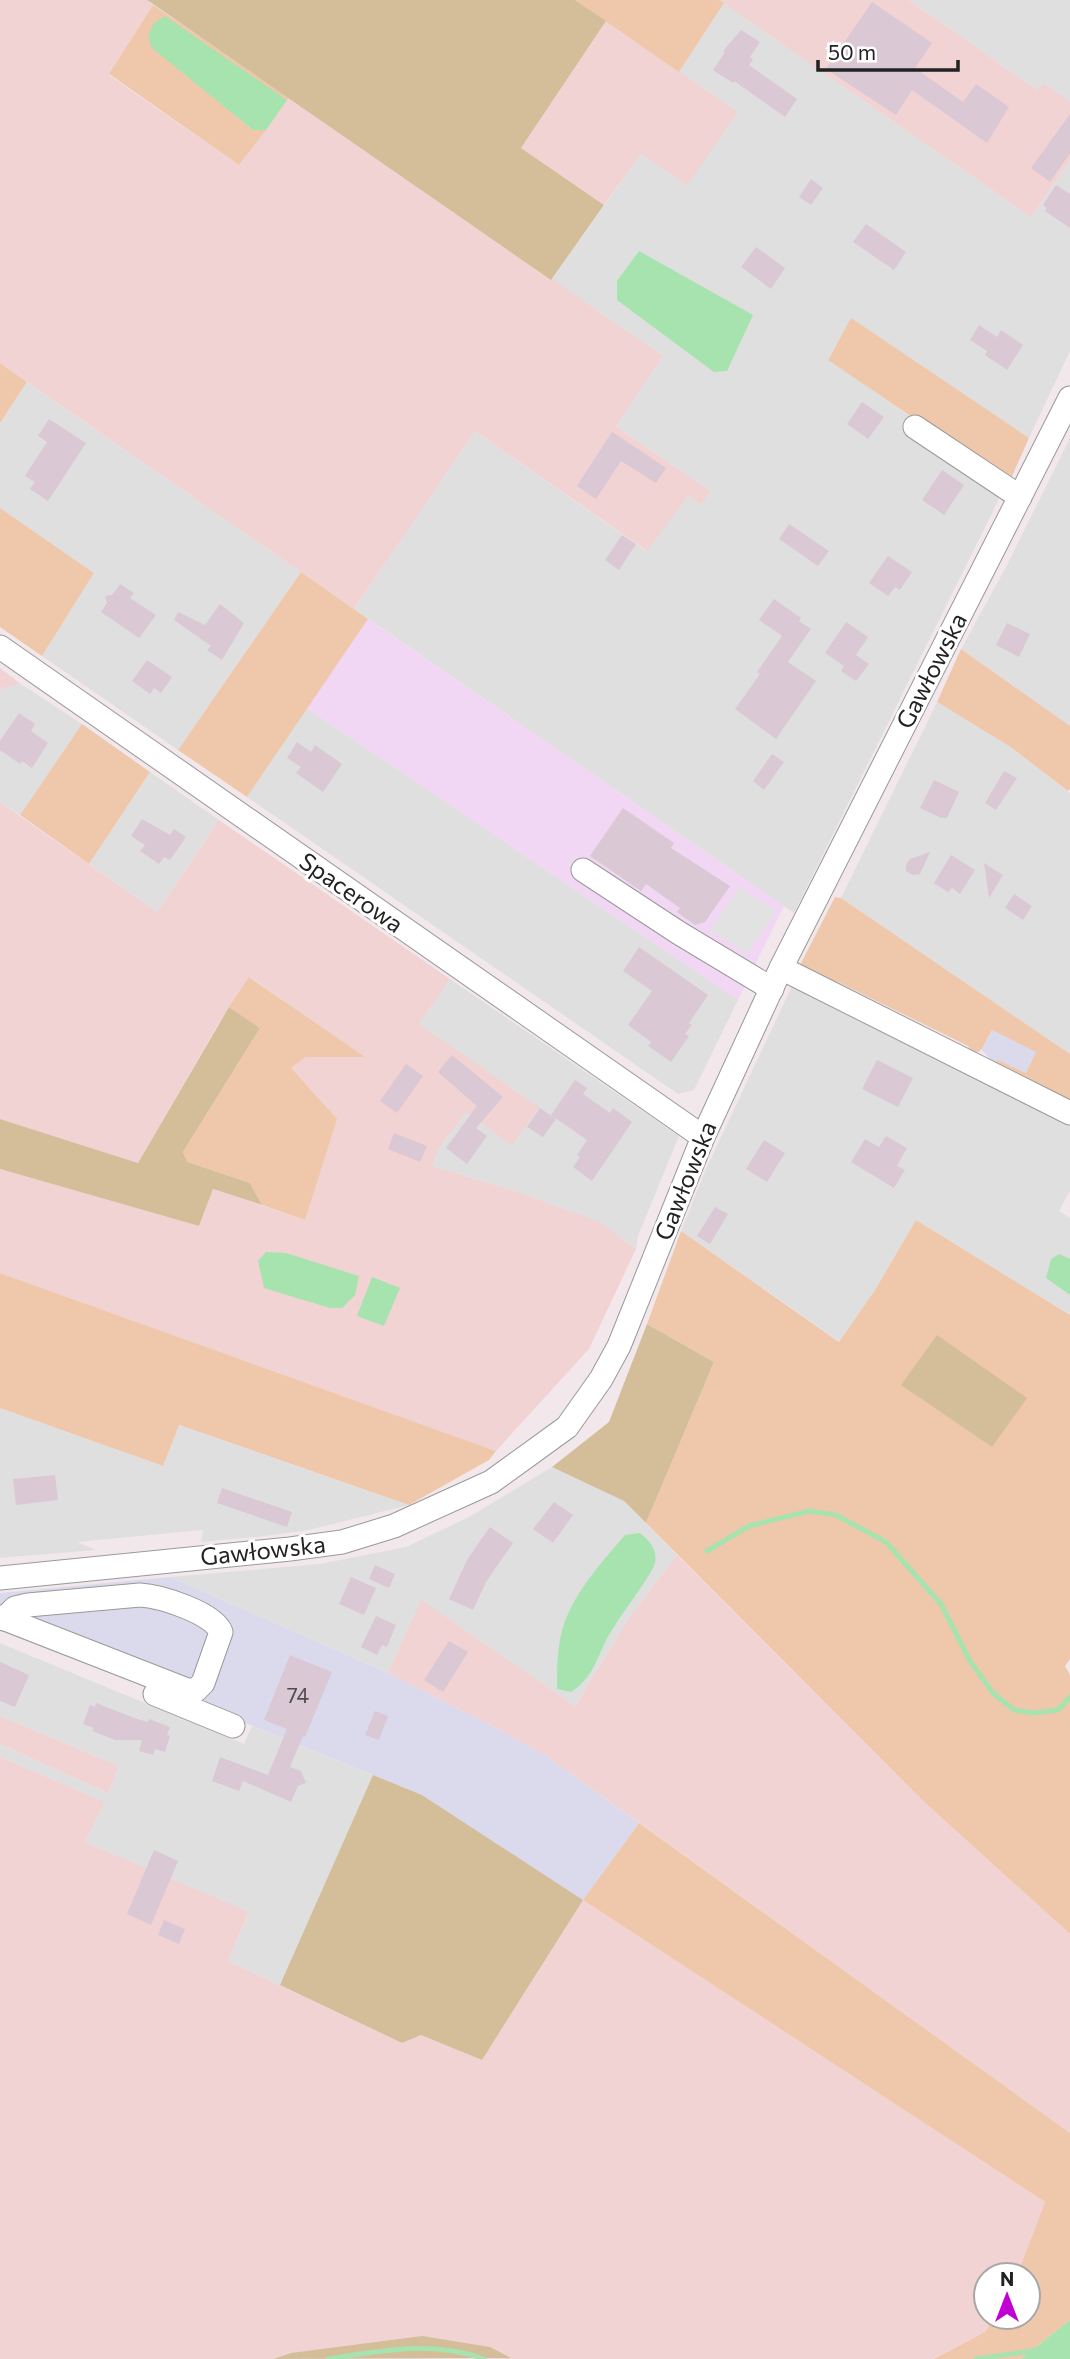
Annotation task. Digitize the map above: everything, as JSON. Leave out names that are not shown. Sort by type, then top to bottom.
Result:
[{"type":"street","name":"Gawłowska","points":[[0,1578],[342,1542],[394,1526],[491,1482],[567,1427],[601,1379],[619,1346],[703,1137],[776,978],[1070,398]]},
{"type":"street","points":[[915,427],[1020,497]]},
{"type":"street","name":"Spacerowa","points":[[0,647],[703,1137]]},
{"type":"street","points":[[583,870],[678,933],[1070,1112]]},
{"type":"street","points":[[140,1594],[154,1596],[203,1615],[218,1624],[221,1632],[203,1683],[195,1690],[187,1690],[1,1622],[15,1608],[28,1605],[140,1594]]},
{"type":"street","points":[[1,1622],[233,1726]]},
{"type":"shaded area","points":[[0,0],[147,0],[153,5],[109,75],[239,165],[289,97],[663,356],[616,426],[710,491],[702,504],[688,496],[647,551],[475,431],[354,609],[0,363]]},
{"type":"shaded area","points":[[147,0],[575,0],[606,21],[521,148],[604,205],[551,280]]},
{"type":"shaded area","points":[[575,0],[719,0],[724,3],[679,72]]},
{"type":"shaded area","points":[[719,0],[909,0],[1037,90],[1044,83],[1070,101],[1070,160],[1031,217]]},
{"type":"shaded area","points":[[909,0],[1070,0],[1070,101],[1044,83],[1038,91]]},
{"type":"shaded area","points":[[724,3],[1031,217],[1070,160],[1070,351],[1029,438],[851,319],[828,359],[918,422],[993,488],[999,499],[794,913],[354,609],[475,431],[646,551],[688,495],[710,491],[616,426],[663,356],[551,280],[641,154],[738,112],[679,72]]},
{"type":"shaded area","points":[[153,5],[289,97],[287,100],[205,90],[253,130],[266,130],[239,165],[109,74]]},
{"type":"shaded area","points":[[165,16],[287,100],[266,130],[253,130],[152,48],[148,36],[154,23]]},
{"type":"shaded area","points":[[606,21],[738,112],[687,185],[641,154],[604,205],[521,148]]},
{"type":"shaded area","points":[[639,251],[753,315],[727,371],[714,372],[617,300],[617,281]]},
{"type":"shaded area","points":[[851,318],[1029,438],[1009,483],[828,360]]},
{"type":"shaded area","points":[[0,363],[27,382],[0,423]]},
{"type":"shaded area","points":[[27,382],[301,572],[178,750],[42,656],[94,573],[0,508],[0,423]]},
{"type":"shaded area","points":[[1070,438],[1070,726],[961,649],[1006,567]]},
{"type":"shaded area","points":[[0,508],[94,573],[42,656],[0,627]]},
{"type":"shaded area","points":[[301,572],[368,619],[247,797],[178,750]]},
{"type":"shaded area","points":[[368,619],[784,906],[738,1000],[307,708]]},
{"type":"shaded area","points":[[961,649],[1070,726],[1068,791],[1009,746],[937,702]]},
{"type":"shaded area","points":[[0,668],[21,684],[3,688],[0,692]]},
{"type":"shaded area","points":[[21,684],[82,724],[20,815],[0,802],[0,692],[3,688]]},
{"type":"shaded area","points":[[937,702],[1009,746],[1070,793],[1070,1054],[841,898]]},
{"type":"shaded area","points":[[307,708],[738,1000],[694,1090],[678,1094],[247,797]]},
{"type":"shaded area","points":[[82,724],[150,772],[89,864],[20,815]]},
{"type":"shaded area","points":[[150,772],[219,820],[157,912],[89,864]]},
{"type":"shaded area","points":[[0,802],[157,912],[219,820],[450,979],[419,1024],[539,1107],[512,1145],[466,1112],[438,1150],[432,1166],[512,1190],[600,1222],[636,1249],[589,1349],[496,1451],[0,1273],[0,1169],[199,1226],[213,1189],[305,1220],[290,1069],[306,1057],[363,1057],[250,977],[219,1023],[138,1163],[0,1119]]},
{"type":"shaded area","points":[[739,887],[776,911],[747,954],[710,930]]},
{"type":"shaded area","points":[[835,897],[841,898],[1070,1054],[1070,1106],[993,1063],[998,1060],[1026,1073],[1036,1052],[992,1030],[982,1049],[974,1055],[968,1046],[838,982],[823,983],[798,969]]},
{"type":"shaded area","points":[[249,977],[365,1057],[306,1057],[291,1068],[337,1119],[305,1220],[262,1205],[250,1183],[186,1162],[183,1152],[260,1028],[229,1007]]},
{"type":"shaded area","points":[[450,979],[679,1136],[638,1236],[636,1249],[599,1222],[512,1190],[432,1166],[438,1150],[466,1112],[419,1024]]},
{"type":"shaded area","points":[[792,986],[1070,1123],[1070,1191],[1059,1211],[1070,1218],[1070,1315],[916,1220],[875,1290],[840,1342],[681,1231],[706,1169]]},
{"type":"shaded area","points":[[229,1007],[260,1028],[183,1152],[187,1162],[250,1183],[262,1205],[213,1189],[199,1226],[0,1169],[0,1119],[138,1163]]},
{"type":"shaded area","points":[[992,1030],[1037,1052],[1026,1073],[998,1060],[993,1063],[982,1050]]},
{"type":"shaded area","points":[[916,1220],[1070,1315],[1070,1659],[1065,1666],[1070,1675],[1070,1934],[922,1800],[646,1523],[714,1362],[647,1324],[681,1231],[839,1342],[875,1290]]},
{"type":"shaded area","points":[[266,1252],[286,1253],[359,1276],[355,1295],[342,1308],[330,1308],[264,1288],[258,1261]]},
{"type":"shaded area","points":[[1059,1254],[1070,1259],[1070,1295],[1046,1278],[1051,1259]]},
{"type":"shaded area","points":[[0,1273],[496,1451],[489,1460],[409,1505],[179,1425],[163,1466],[0,1408]]},
{"type":"shaded area","points":[[372,1277],[400,1288],[384,1326],[357,1316]]},
{"type":"shaded area","points":[[647,1324],[714,1362],[646,1523],[624,1501],[552,1467],[609,1422]]},
{"type":"shaded area","points":[[937,1335],[1027,1398],[992,1447],[901,1385]]},
{"type":"shaded area","points":[[0,1408],[163,1466],[178,1425],[409,1505],[309,1530],[257,1537],[201,1542],[203,1530],[77,1542],[96,1550],[0,1558]]},
{"type":"shaded area","points":[[552,1467],[624,1501],[677,1555],[629,1618],[575,1706],[421,1601],[388,1673],[170,1577],[319,1564],[406,1547],[469,1517]]},
{"type":"shaded area","points":[[640,1533],[653,1548],[654,1566],[612,1630],[586,1679],[571,1692],[557,1689],[560,1640],[575,1600],[590,1577],[625,1535]]},
{"type":"shaded area","points":[[677,1555],[922,1800],[1070,1934],[1070,2133],[545,1755],[388,1673],[421,1600],[575,1706],[629,1618]]},
{"type":"shaded area","points":[[170,1577],[388,1673],[489,1724],[545,1755],[639,1823],[583,1900],[422,1795],[0,1623],[0,1593]]},
{"type":"shaded area","points":[[0,1643],[244,1744],[252,1726],[422,1795],[583,1900],[482,2060],[402,2043],[228,1961],[249,1913],[85,1842],[103,1802],[0,1757],[0,1744],[108,1793],[119,1766],[0,1716]]},
{"type":"shaded area","points":[[0,1716],[119,1766],[108,1793],[0,1744]]},
{"type":"shaded area","points":[[0,1757],[104,1802],[85,1842],[249,1912],[228,1961],[402,2043],[420,2035],[482,2060],[583,1900],[1045,2202],[1022,2261],[972,2261],[972,2331],[985,2332],[932,2359],[513,2359],[291,2353],[273,2359],[0,2359]]},
{"type":"shaded area","points":[[373,1775],[422,1795],[583,1900],[482,2060],[421,2035],[402,2043],[280,1985]]},
{"type":"shaded area","points":[[639,1823],[1070,2133],[1070,2320],[1021,2359],[933,2359],[986,2331],[1042,2331],[1042,2261],[1022,2261],[1045,2202],[583,1900]]},
{"type":"shaded area","points":[[1070,2320],[1070,2359],[1021,2359]]},
{"type":"shaded area","points":[[422,2336],[490,2347],[511,2358],[273,2359],[291,2353]]},
{"type":"building","points":[[872,2],[932,43],[915,68],[963,102],[976,84],[1009,107],[987,143],[912,90],[896,115],[826,69]]},
{"type":"building","points":[[741,30],[760,42],[750,57],[753,59],[749,65],[797,99],[785,117],[734,81],[733,83],[713,70],[725,52],[723,51]]},
{"type":"building","points":[[1070,114],[1070,153],[1050,182],[1031,168]]},
{"type":"building","points":[[811,179],[823,188],[811,205],[799,197]]},
{"type":"building","points":[[1056,185],[1070,194],[1070,228],[1045,211],[1047,208],[1043,205]]},
{"type":"building","points":[[866,224],[906,252],[894,270],[853,242]]},
{"type":"building","points":[[756,247],[785,268],[771,289],[741,267]]},
{"type":"building","points":[[979,325],[997,337],[1001,330],[1023,345],[1007,370],[985,355],[987,351],[970,340]]},
{"type":"building","points":[[862,402],[884,417],[868,439],[847,424]]},
{"type":"building","points":[[49,419],[86,443],[48,501],[30,489],[35,482],[25,476],[47,442],[38,436]]},
{"type":"building","points":[[612,432],[666,468],[656,483],[621,461],[596,499],[577,486]]},
{"type":"building","points":[[942,470],[964,485],[944,515],[922,500]]},
{"type":"building","points":[[789,524],[829,551],[818,566],[779,539]]},
{"type":"building","points":[[622,535],[636,544],[619,570],[605,560]]},
{"type":"building","points":[[888,556],[912,572],[900,590],[895,587],[888,596],[869,583]]},
{"type":"building","points":[[120,584],[134,593],[130,598],[156,615],[139,638],[101,612],[107,603],[105,596],[112,595]]},
{"type":"building","points":[[774,599],[801,618],[799,621],[811,629],[788,662],[816,681],[776,739],[735,709],[782,636],[759,620]]},
{"type":"building","points":[[220,604],[244,623],[222,660],[207,650],[211,646],[174,620],[178,612],[205,625]]},
{"type":"building","points":[[846,622],[868,637],[856,655],[869,664],[856,681],[841,671],[844,666],[825,653]]},
{"type":"building","points":[[1007,623],[1030,634],[1019,657],[996,645]]},
{"type":"building","points":[[147,660],[172,677],[161,693],[154,688],[150,694],[132,681]]},
{"type":"building","points":[[19,713],[35,724],[31,731],[48,743],[32,768],[22,761],[20,764],[0,750],[0,741]]},
{"type":"building","points":[[297,742],[311,752],[315,745],[342,764],[323,792],[296,773],[301,767],[287,758]]},
{"type":"building","points":[[772,754],[784,762],[764,790],[753,781]]},
{"type":"building","points":[[1004,771],[1017,778],[996,810],[985,803]]},
{"type":"building","points":[[934,780],[959,792],[947,818],[920,808]]},
{"type":"building","points":[[623,808],[674,843],[671,848],[730,886],[705,922],[695,925],[677,912],[680,908],[646,884],[641,891],[590,856]]},
{"type":"building","points":[[142,819],[170,835],[174,829],[186,837],[170,860],[164,857],[159,864],[140,851],[145,845],[131,836]]},
{"type":"building","points":[[930,852],[920,874],[913,875],[906,871],[910,859]]},
{"type":"building","points":[[951,855],[975,870],[960,894],[952,888],[948,892],[934,883]]},
{"type":"building","points":[[984,863],[1003,875],[989,898]]},
{"type":"building","points":[[1014,894],[1032,906],[1023,920],[1005,908]]},
{"type":"building","points":[[639,947],[708,995],[689,1023],[692,1025],[685,1034],[689,1036],[671,1062],[648,1046],[651,1042],[628,1025],[652,991],[623,971]]},
{"type":"building","points":[[452,1055],[503,1097],[476,1128],[487,1136],[467,1164],[446,1148],[477,1106],[438,1072]]},
{"type":"building","points":[[877,1060],[913,1078],[898,1107],[862,1089]]},
{"type":"building","points":[[406,1064],[423,1076],[397,1113],[380,1101]]},
{"type":"building","points":[[575,1080],[587,1088],[583,1094],[610,1113],[613,1108],[632,1122],[592,1181],[573,1167],[587,1140],[551,1115]]},
{"type":"building","points":[[540,1108],[556,1119],[543,1137],[527,1127]]},
{"type":"building","points":[[394,1133],[427,1146],[420,1162],[388,1149]]},
{"type":"building","points":[[886,1136],[907,1148],[897,1166],[905,1170],[894,1188],[851,1162],[865,1139],[879,1147]]},
{"type":"building","points":[[764,1140],[785,1153],[767,1182],[746,1169]]},
{"type":"building","points":[[715,1207],[728,1214],[710,1244],[697,1236]]},
{"type":"building","points":[[55,1475],[58,1500],[16,1505],[13,1479]]},
{"type":"building","points":[[222,1488],[292,1512],[287,1527],[217,1503]]},
{"type":"building","points":[[554,1502],[573,1515],[553,1543],[533,1529]]},
{"type":"building","points":[[490,1527],[513,1543],[486,1582],[473,1610],[449,1599],[468,1558]]},
{"type":"building","points":[[375,1565],[395,1574],[389,1588],[369,1579]]},
{"type":"building","points":[[351,1577],[376,1588],[364,1615],[339,1604]]},
{"type":"building","points":[[376,1616],[396,1625],[387,1647],[382,1645],[377,1655],[361,1647]]},
{"type":"building","points":[[449,1641],[468,1652],[443,1692],[424,1680]]},
{"type":"building","points":[[290,1655],[332,1672],[290,1767],[301,1771],[306,1783],[298,1786],[291,1802],[243,1781],[239,1791],[212,1781],[220,1757],[268,1775],[287,1729],[264,1720]]},
{"type":"building","points":[[0,1662],[29,1675],[15,1707],[0,1701]]},
{"type":"building","points":[[96,1703],[137,1719],[148,1722],[149,1719],[170,1727],[165,1752],[155,1749],[153,1755],[139,1751],[142,1740],[115,1740],[92,1731],[94,1728],[83,1724],[90,1705],[95,1707]]},
{"type":"building","points":[[375,1711],[388,1716],[379,1740],[365,1735]]},
{"type":"building","points":[[154,1850],[178,1861],[151,1925],[127,1914]]},
{"type":"building","points":[[164,1920],[185,1929],[179,1944],[158,1935]]},
{"type":"waterway","points":[[707,1551],[749,1526],[809,1511],[836,1515],[886,1542],[941,1604],[970,1661],[993,1693],[1014,1710],[1033,1713],[1058,1710],[1070,1697]]},
{"type":"waterway","points":[[328,2359],[406,2349],[445,2350],[484,2359]]},
{"type":"waterway","points":[[976,2359],[1038,2350]]}]
